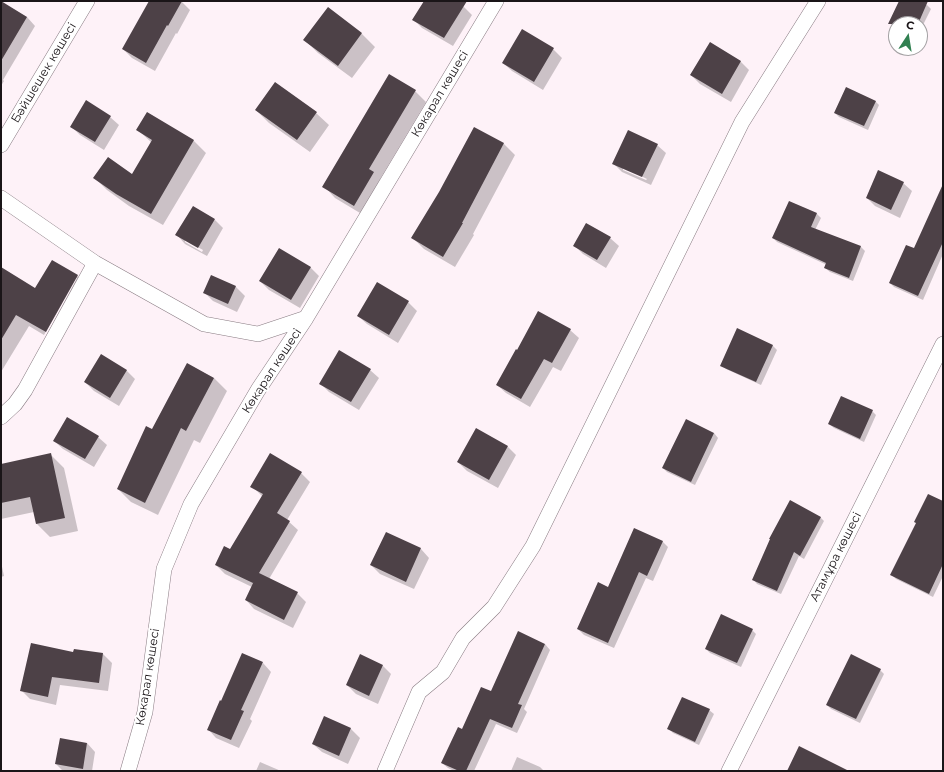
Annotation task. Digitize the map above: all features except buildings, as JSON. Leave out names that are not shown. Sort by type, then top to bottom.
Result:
[{"type":"street","name":"Бәйшешек көшесі","points":[[1,145],[87,1]]},
{"type":"street","name":"Көкарал көшесі","points":[[128,771],[145,712],[164,569],[191,504],[258,390],[306,318],[496,1]]},
{"type":"street","points":[[385,771],[419,692],[443,672],[463,638],[494,607],[533,546],[742,122],[818,1]]},
{"type":"street","points":[[1,198],[96,263],[204,324],[258,334],[306,318]]},
{"type":"street","points":[[1,417],[15,404],[25,390],[96,263]]},
{"type":"street","name":"Атамұра көшесі","points":[[729,771],[943,344]]}]
